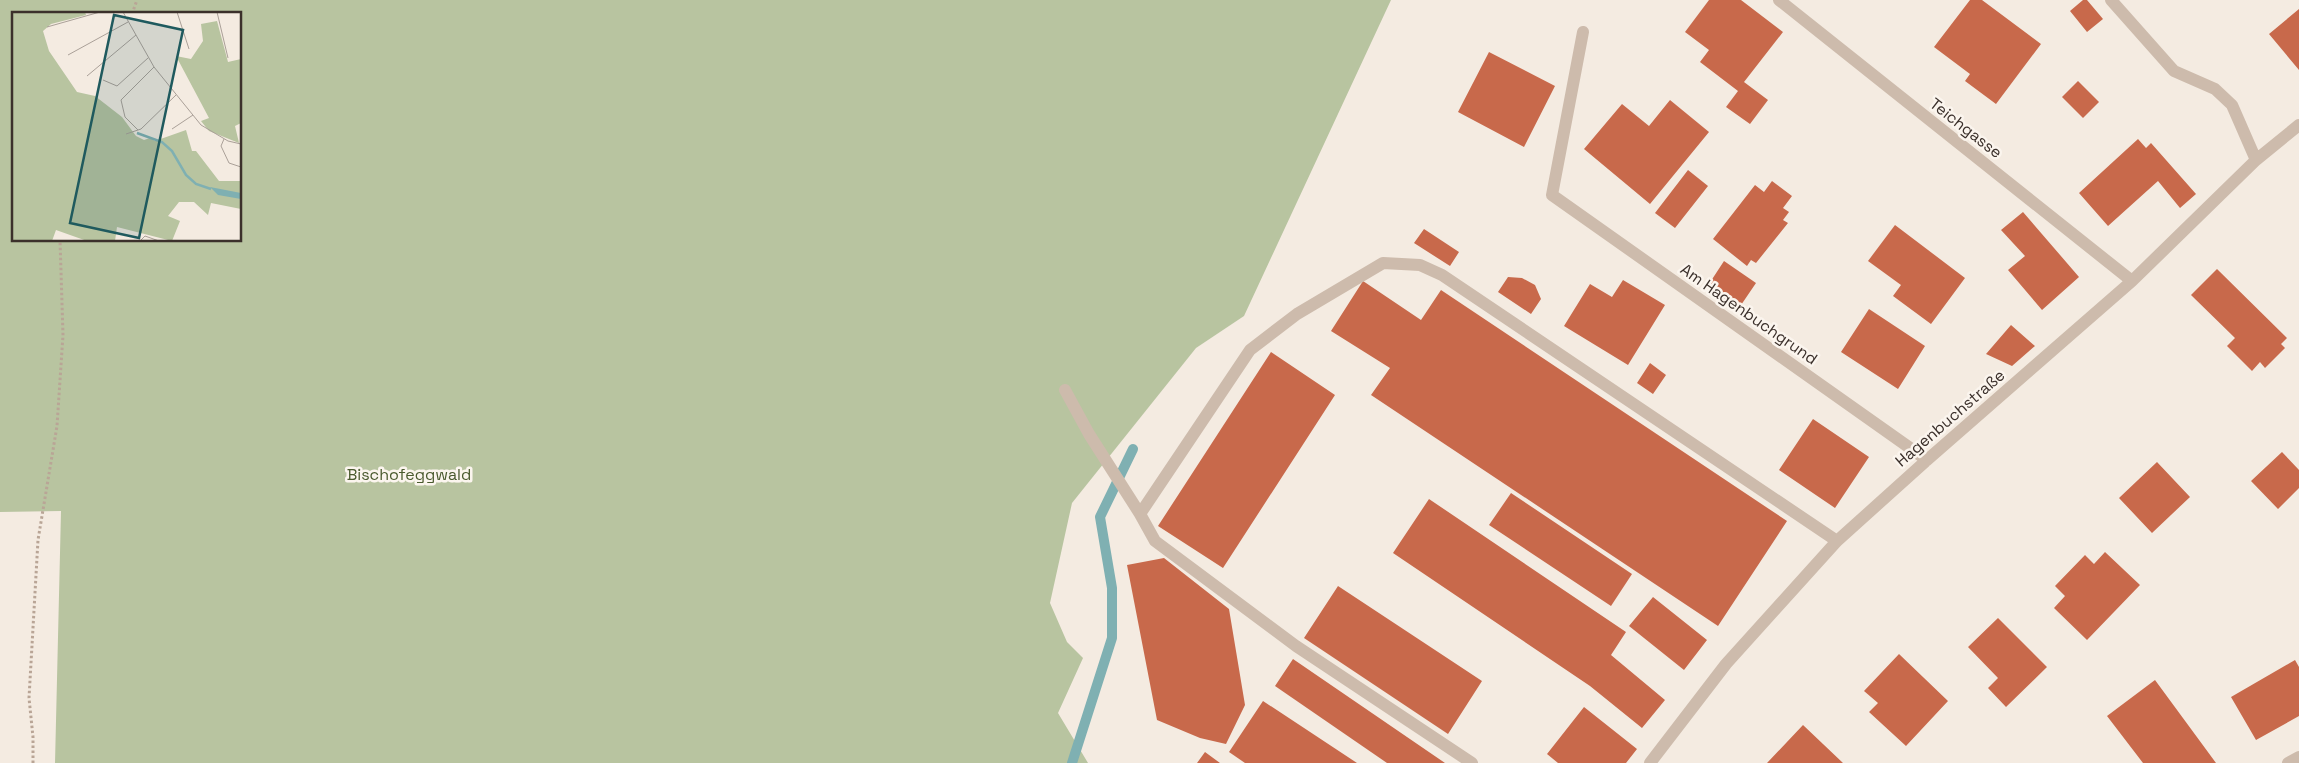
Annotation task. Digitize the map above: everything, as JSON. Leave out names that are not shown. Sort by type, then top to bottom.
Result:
[{"type":"street","name":"Teichgasse","points":[[1779,0],[2132,280]]},
{"type":"street","points":[[2111,0],[2174,71],[2215,89],[2232,105],[2256,160]]},
{"type":"street","name":"Am Hagenbuchgrund","points":[[1583,32],[1552,196],[1927,460]]},
{"type":"street","name":"Hagenbuchstraße","points":[[1650,763],[1726,664],[1837,541],[2132,280],[2256,160],[2299,125]]},
{"type":"street","points":[[1140,514],[1250,350],[1297,314],[1383,263],[1420,265],[1442,275],[1837,541]]},
{"type":"street","points":[[1065,390],[1088,434],[1140,514],[1155,541],[1296,646],[1472,763]]},
{"type":"street","points":[[2288,763],[2299,757]]},
{"type":"path","points":[[133,12],[137,0]]},
{"type":"path","points":[[33,763],[33,737],[29,698],[38,540],[57,426],[63,335],[60,241]]},
{"type":"green space","name":"Bischofeggwald","points":[[0,0],[1391,0],[1244,316],[1196,348],[1072,503],[1050,603],[1067,642],[1083,658],[1058,713],[1088,763],[55,763],[61,511],[0,512]]},
{"type":"building","points":[[1709,0],[1741,0],[1783,32],[1744,82],[1768,100],[1750,124],[1726,107],[1738,91],[1700,62],[1709,50],[1685,32]]},
{"type":"building","points":[[1970,0],[1982,0],[2041,44],[1996,104],[1965,81],[1970,74],[1934,47]]},
{"type":"building","points":[[2083,0],[2087,0],[2103,19],[2087,32],[2070,11]]},
{"type":"building","points":[[2299,9],[2299,70],[2269,34]]},
{"type":"building","points":[[1489,52],[1555,86],[1524,147],[1458,112]]},
{"type":"building","points":[[2078,81],[2099,102],[2083,118],[2062,97]]},
{"type":"building","points":[[1670,100],[1709,132],[1650,204],[1584,149],[1622,104],[1649,126]]},
{"type":"building","points":[[2138,139],[2146,148],[2151,143],[2196,194],[2180,208],[2158,181],[2108,226],[2079,193]]},
{"type":"building","points":[[1688,170],[1708,186],[1675,228],[1655,213]]},
{"type":"building","points":[[1772,181],[1792,196],[1783,208],[1789,212],[1783,220],[1788,223],[1756,263],[1751,260],[1747,266],[1713,239],[1755,185],[1764,192]]},
{"type":"building","points":[[2023,212],[2079,277],[2042,310],[2008,270],[2025,256],[2001,230]]},
{"type":"building","points":[[1895,225],[1965,278],[1931,324],[1893,296],[1901,285],[1868,261]]},
{"type":"building","points":[[1424,229],[1459,252],[1450,266],[1414,243]]},
{"type":"building","points":[[1724,261],[1756,283],[1739,308],[1707,287]]},
{"type":"building","points":[[2217,269],[2287,338],[2281,344],[2285,348],[2265,368],[2260,362],[2252,371],[2227,346],[2235,338],[2191,295]]},
{"type":"building","points":[[1508,277],[1522,278],[1535,285],[1541,299],[1531,314],[1498,292]]},
{"type":"building","points":[[1623,280],[1665,305],[1628,365],[1564,326],[1590,284],[1612,297]]},
{"type":"building","points":[[1363,281],[1421,320],[1441,290],[1787,521],[1718,626],[1371,395],[1390,368],[1331,331]]},
{"type":"building","points":[[1869,309],[1925,346],[1898,389],[1841,352]]},
{"type":"building","points":[[2011,325],[2035,346],[2012,366],[1986,354]]},
{"type":"building","points":[[1271,352],[1335,395],[1223,568],[1158,526]]},
{"type":"building","points":[[1650,363],[1666,375],[1653,394],[1637,383]]},
{"type":"building","points":[[1813,419],[1869,457],[1835,508],[1779,470]]},
{"type":"building","points":[[2282,452],[2299,470],[2299,488],[2278,509],[2251,481]]},
{"type":"building","points":[[2157,462],[2190,497],[2152,533],[2119,498]]},
{"type":"building","points":[[1511,493],[1632,574],[1611,606],[1489,525]]},
{"type":"building","points":[[1429,499],[1626,632],[1611,655],[1665,700],[1642,728],[1590,686],[1393,553]]},
{"type":"building","points":[[2105,552],[2140,585],[2087,640],[2054,608],[2065,596],[2055,586],[2085,555],[2094,564]]},
{"type":"building","points":[[1164,558],[1229,609],[1245,705],[1226,744],[1200,738],[1157,720],[1127,565]]},
{"type":"building","points":[[1338,586],[1482,681],[1448,734],[1304,638]]},
{"type":"building","points":[[1653,597],[1707,640],[1684,670],[1629,626]]},
{"type":"building","points":[[1998,618],[2047,667],[2006,707],[1988,688],[1998,678],[1968,647]]},
{"type":"building","points":[[1899,654],[1948,701],[1906,746],[1869,712],[1878,703],[1864,691]]},
{"type":"building","points":[[1293,659],[1445,763],[1387,763],[1275,686]]},
{"type":"building","points":[[2295,660],[2299,667],[2299,716],[2256,740],[2231,697]]},
{"type":"building","points":[[2155,680],[2216,763],[2143,763],[2107,716]]},
{"type":"building","points":[[1263,701],[1357,763],[1245,763],[1229,752]]},
{"type":"building","points":[[1584,707],[1637,749],[1626,763],[1558,763],[1547,754]]},
{"type":"building","points":[[1803,725],[1843,763],[1767,763]]},
{"type":"building","points":[[1205,752],[1220,763],[1197,763]]},
{"type":"waterway","points":[[1072,763],[1112,638],[1112,588],[1100,517],[1133,449]]}]
